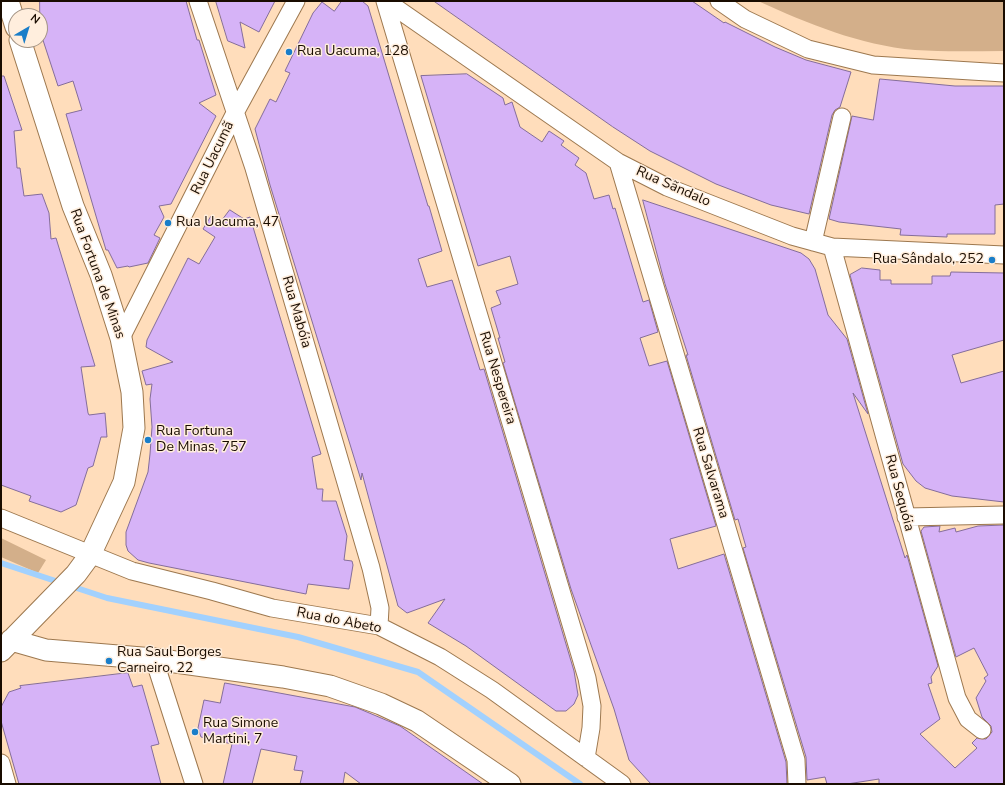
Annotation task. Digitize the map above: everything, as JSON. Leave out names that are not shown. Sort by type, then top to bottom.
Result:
[{"type":"street","name":"Rua Mabóia","points":[[198,1],[236,110],[372,568],[380,608],[379,626]]},
{"type":"street","name":"Rua Uacumã","points":[[121,338],[236,110],[296,1]]},
{"type":"street","name":"Rua Sãndalo","points":[[385,1],[618,162],[667,187],[792,236],[832,247],[1004,255]]},
{"type":"street","name":"Rua Nespereira","points":[[385,1],[587,678],[592,706],[591,728],[586,758]]},
{"type":"street","points":[[719,1],[745,19],[808,49],[873,65],[1004,73]]},
{"type":"street","name":"Rua Fortuna de Minas","points":[[4,642],[41,609],[76,574],[90,554],[124,482],[134,428],[132,392],[121,338],[101,275],[73,206],[23,48]]},
{"type":"street","points":[[813,242],[842,117]]},
{"type":"street","name":"Rua Salvarama","points":[[618,162],[796,760],[797,784]]},
{"type":"street","name":"Rua Sequóia","points":[[832,247],[957,698],[968,719],[982,730]]},
{"type":"street","points":[[906,517],[1004,515]]},
{"type":"street","name":"Rua do Abeto","points":[[1,518],[132,571],[272,608],[379,626],[440,657],[492,690],[622,784]]},
{"type":"street","points":[[4,642],[46,650],[154,659],[283,677],[330,686],[381,704],[417,721],[510,784]]},
{"type":"street","points":[[154,659],[194,784]]},
{"type":"street","points":[[1,762],[6,784]]},
{"type":"shaded area","points":[[758,1],[1004,1],[1004,51],[915,50],[874,43],[815,25]]},
{"type":"shaded area","points":[[1,538],[46,560],[38,573],[1,557]]},
{"type":"building","points":[[40,1],[186,1],[197,40],[199,40],[216,95],[199,103],[216,116],[171,204],[159,206],[164,217],[154,235],[160,238],[148,263],[117,268],[108,250],[106,250],[66,114],[82,110],[73,81],[58,86],[46,48],[48,48],[48,8],[40,8]]},
{"type":"building","points":[[216,1],[275,1],[259,32],[240,22],[245,48],[228,41]]},
{"type":"building","points":[[342,1],[362,1],[368,6],[429,206],[442,251],[418,259],[427,287],[452,280],[480,370],[484,369],[574,671],[578,695],[574,704],[566,711],[556,711],[466,646],[428,623],[445,599],[407,613],[398,606],[362,473],[361,480],[270,185],[255,129],[270,99],[276,102],[290,73],[285,71],[313,13],[322,2],[334,11]]},
{"type":"building","points":[[434,1],[692,1],[724,23],[725,22],[775,47],[806,60],[851,72],[840,107],[835,110],[832,115],[809,214],[771,205],[716,184],[650,151],[613,127]]},
{"type":"building","points":[[467,74],[503,98],[505,105],[512,102],[520,127],[542,142],[549,131],[564,141],[561,145],[579,158],[575,165],[586,173],[594,199],[609,195],[613,209],[615,208],[643,302],[649,300],[658,332],[640,338],[649,366],[667,361],[716,526],[670,539],[678,569],[724,554],[786,762],[787,784],[651,784],[629,760],[614,709],[571,589],[503,363],[505,362],[498,338],[500,338],[491,308],[501,304],[496,291],[518,284],[510,256],[478,266],[421,76]]},
{"type":"building","points":[[1,76],[4,76],[22,130],[14,131],[17,168],[20,168],[24,196],[42,194],[49,213],[51,239],[56,238],[95,366],[81,367],[88,413],[89,415],[105,413],[107,437],[101,437],[93,466],[88,468],[76,505],[61,512],[29,501],[31,496],[1,485]]},
{"type":"building","points":[[880,79],[955,86],[1004,86],[1004,204],[995,205],[995,234],[947,234],[947,237],[900,235],[901,229],[839,222],[829,219],[852,116],[873,120]]},
{"type":"building","points":[[643,200],[801,253],[809,259],[815,269],[828,315],[847,339],[868,414],[853,393],[905,558],[907,555],[938,666],[931,677],[932,683],[928,684],[940,719],[920,734],[955,768],[977,748],[972,743],[977,738],[986,739],[992,732],[991,726],[982,717],[976,698],[986,681],[984,678],[988,675],[974,648],[956,657],[921,531],[924,527],[940,526],[939,532],[955,528],[956,532],[978,526],[1004,525],[1004,784],[879,784],[879,779],[847,784],[827,784],[825,777],[807,780],[806,757],[743,548],[746,547],[738,519],[735,520],[686,355],[688,355],[665,284]]},
{"type":"building","points":[[230,210],[244,219],[250,217],[321,454],[312,457],[317,489],[323,489],[322,501],[336,501],[347,536],[344,560],[352,561],[353,565],[349,589],[308,584],[306,594],[149,563],[138,560],[128,551],[126,545],[126,532],[148,472],[150,454],[152,427],[150,399],[152,384],[146,385],[142,371],[173,362],[146,347],[147,340],[188,258],[199,264],[215,237],[203,229],[211,216],[220,222]]},
{"type":"building","points":[[862,268],[880,270],[880,280],[891,280],[891,284],[932,284],[932,276],[950,276],[951,272],[1004,273],[1004,340],[952,355],[961,383],[1004,371],[1004,502],[952,496],[925,488],[916,481],[903,464],[850,275]]},
{"type":"building","points":[[128,673],[133,687],[142,685],[159,744],[151,746],[161,784],[19,784],[1,721],[1,707],[9,692],[21,688],[20,686]]},
{"type":"building","points":[[225,683],[355,707],[400,726],[483,784],[361,784],[345,772],[343,784],[300,784],[303,771],[294,770],[297,756],[261,749],[252,784],[223,784],[232,744],[201,737],[198,728],[204,700],[220,703]]},
{"type":"waterway","points":[[1,563],[107,598],[298,637],[418,672],[580,784]]},
{"type":"place","name":"Rua Uacuma, 128","points":[[289,52]]},
{"type":"place","name":"Rua Uacuma, 47","points":[[168,223]]},
{"type":"place","name":"Rua Sândalo, 252","points":[[992,260]]},
{"type":"place","name":"Rua Fortuna De Minas, 757","points":[[148,440]]},
{"type":"place","name":"Rua Saul Borges Carneiro, 22","points":[[109,661]]},
{"type":"place","name":"Rua Simone Martini, 7","points":[[195,732]]}]
